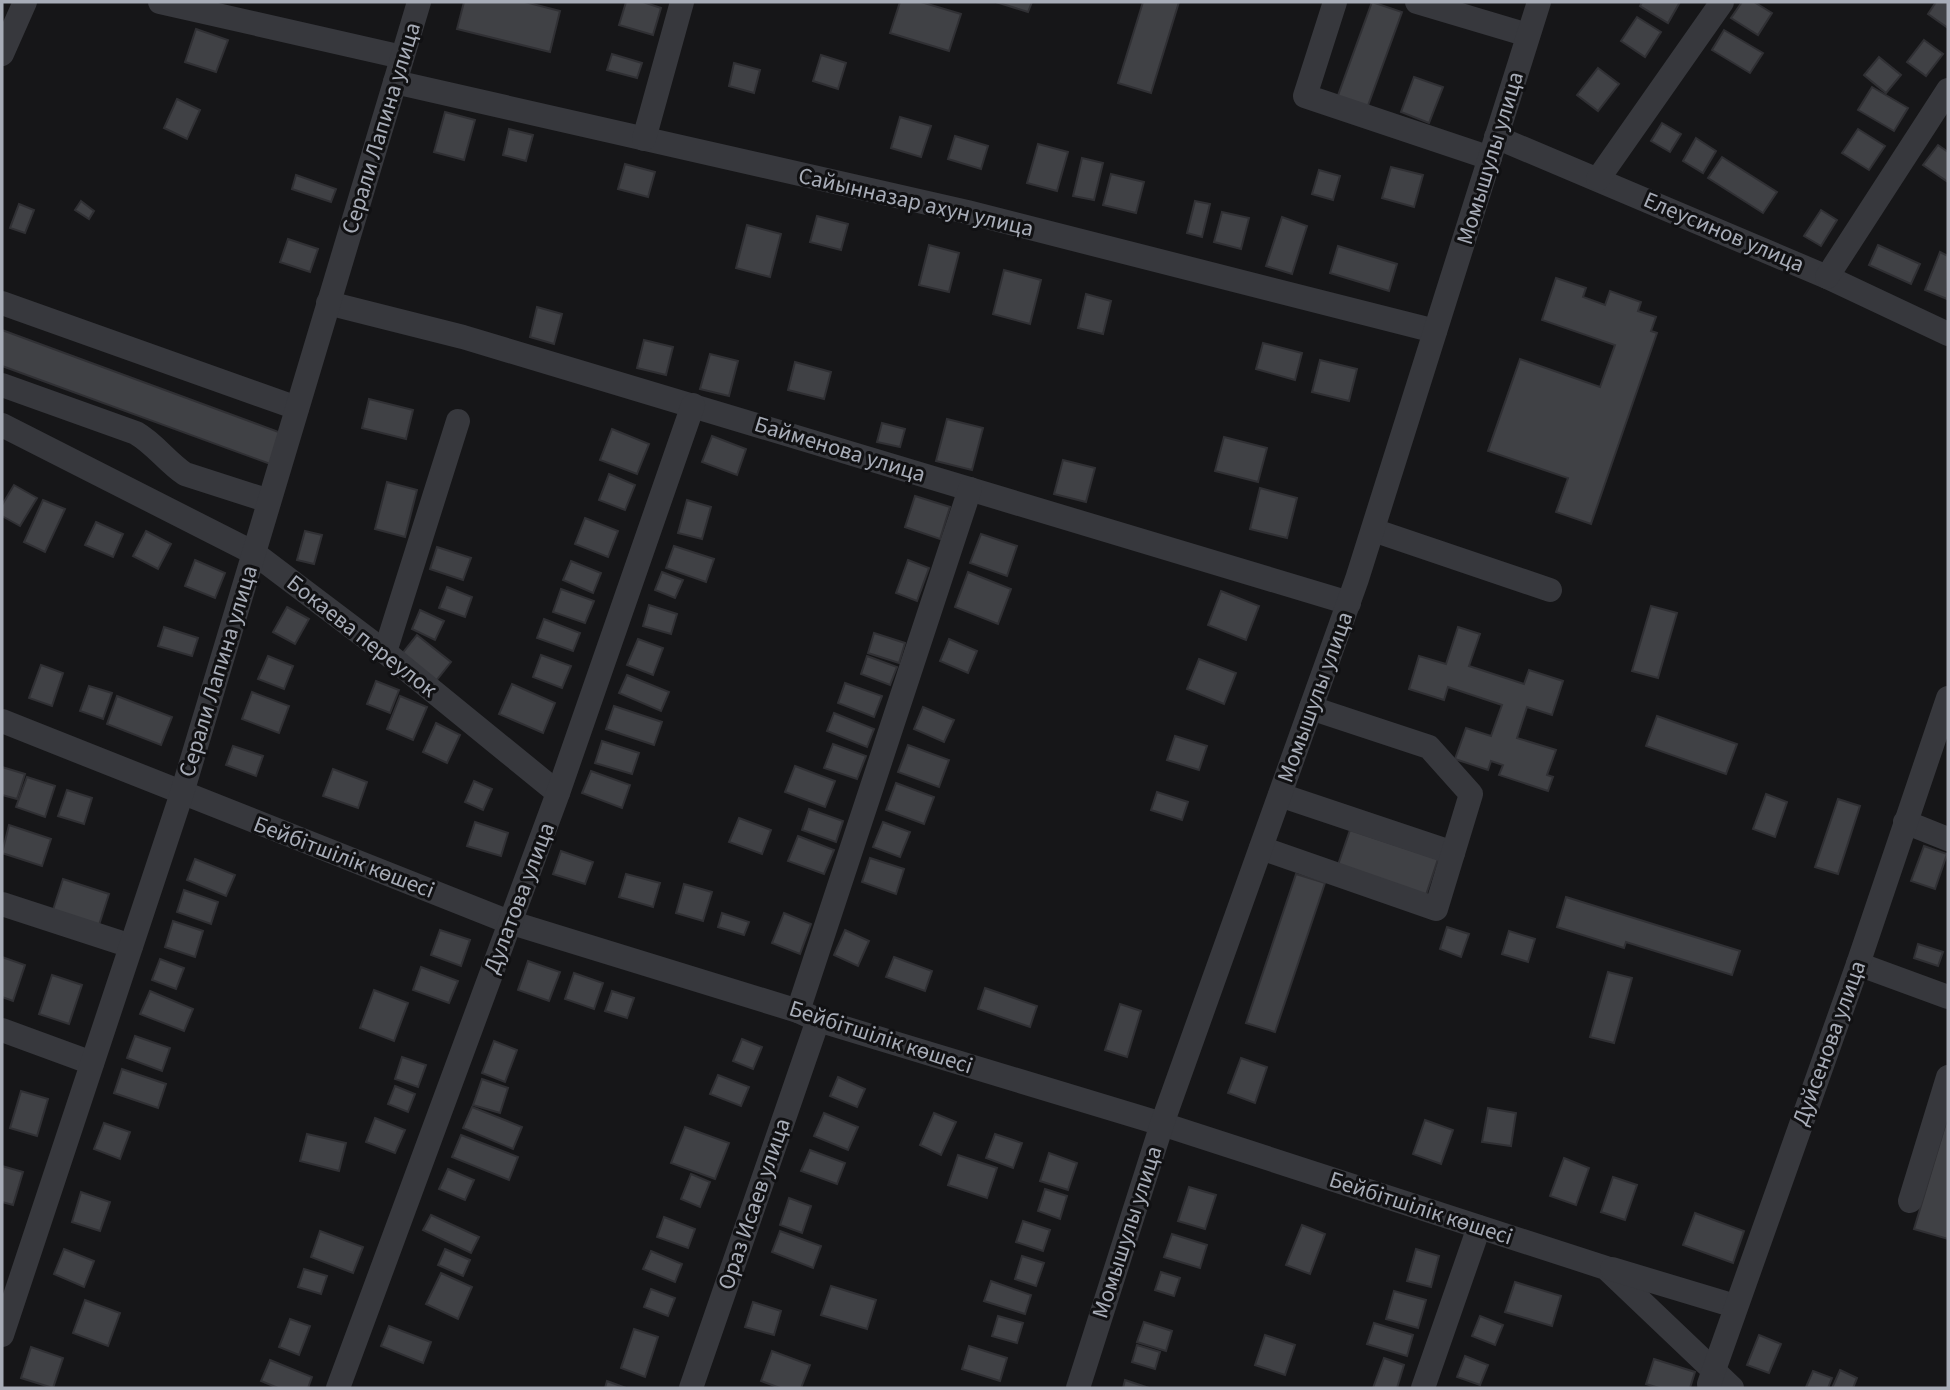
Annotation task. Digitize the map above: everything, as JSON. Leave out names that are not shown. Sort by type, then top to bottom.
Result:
[{"type":"street","points":[[2,54],[25,2]]},
{"type":"street","points":[[160,2],[402,57]]},
{"type":"street","name":"Серали Лапина улица","points":[[2,1335],[182,793],[419,2]]},
{"type":"street","points":[[644,139],[682,2]]},
{"type":"street","name":"Елеусинов улица","points":[[1335,2],[1306,96],[1598,179],[1827,277],[1948,334]]},
{"type":"street","points":[[1417,2],[1528,35]]},
{"type":"street","name":"Момышулы улица","points":[[1078,1388],[1162,1124],[1349,603],[1539,2]]},
{"type":"street","points":[[1598,179],[1722,2]]},
{"type":"street","name":"Сайынназар ахун улица","points":[[395,82],[967,212],[1435,331]]},
{"type":"street","points":[[1827,277],[1948,90]]},
{"type":"street","points":[[2,303],[297,408]]},
{"type":"street","name":"Байменова улица","points":[[328,303],[463,337],[1349,603]]},
{"type":"street","points":[[2,385],[136,433],[147,439],[185,474],[269,501]]},
{"type":"street","name":"Дулатова улица","points":[[338,1388],[558,793],[692,405]]},
{"type":"street","points":[[385,652],[458,421]]},
{"type":"street","name":"Бокаева переулок","points":[[2,425],[254,553],[385,652],[558,793]]},
{"type":"street","name":"Ораз Исаев улица","points":[[691,1388],[970,489]]},
{"type":"street","points":[[1373,530],[1550,590]]},
{"type":"street","name":"Дуйсенова улица","points":[[1710,1379],[1858,964],[1948,698]]},
{"type":"street","points":[[1261,848],[1436,909],[1471,794],[1429,747],[1311,708]]},
{"type":"street","name":"Бейбітшілік көшесі","points":[[2,721],[509,922],[1162,1124],[1606,1268],[1710,1379],[1732,1388]]},
{"type":"street","points":[[1280,795],[1453,853]]},
{"type":"street","points":[[1905,822],[1948,839]]},
{"type":"street","points":[[2,904],[131,946]]},
{"type":"street","points":[[1858,964],[1948,997]]},
{"type":"street","points":[[2,1030],[92,1063]]},
{"type":"street","points":[[1910,1201],[1948,1077]]},
{"type":"street","points":[[1423,1388],[1479,1227]]},
{"type":"street","points":[[1606,1268],[1735,1306]]},
{"type":"building","points":[[464,2],[525,2],[560,11],[550,52],[457,29]]},
{"type":"building","points":[[626,2],[643,2],[661,8],[653,35],[619,25]]},
{"type":"building","points":[[900,2],[921,2],[961,14],[949,51],[890,33]]},
{"type":"building","points":[[996,2],[1032,2],[1028,12]]},
{"type":"building","points":[[1143,2],[1179,2],[1151,93],[1118,83]]},
{"type":"building","points":[[1372,2],[1402,12],[1366,111],[1336,101]]},
{"type":"building","points":[[1642,2],[1680,2],[1668,23],[1640,6]]},
{"type":"building","points":[[1742,2],[1754,2],[1772,13],[1758,35],[1731,18]]},
{"type":"building","points":[[1936,2],[1948,2],[1948,28],[1928,14]]},
{"type":"building","points":[[1637,17],[1661,32],[1645,57],[1621,41]]},
{"type":"building","points":[[196,29],[228,40],[216,72],[185,62]]},
{"type":"building","points":[[1724,30],[1763,53],[1750,73],[1712,50]]},
{"type":"building","points":[[1924,40],[1943,54],[1926,76],[1907,62]]},
{"type":"building","points":[[612,54],[642,63],[637,78],[607,70]]},
{"type":"building","points":[[821,55],[846,63],[838,89],[813,81]]},
{"type":"building","points":[[1879,57],[1901,75],[1886,93],[1864,75]]},
{"type":"building","points":[[734,63],[760,70],[754,93],[729,86]]},
{"type":"building","points":[[1598,68],[1619,84],[1598,111],[1577,95]]},
{"type":"building","points":[[1414,77],[1443,87],[1429,123],[1401,112]]},
{"type":"building","points":[[1872,87],[1908,108],[1894,131],[1858,110]]},
{"type":"building","points":[[177,99],[200,110],[187,139],[164,128]]},
{"type":"building","points":[[445,112],[475,120],[464,160],[434,152]]},
{"type":"building","points":[[900,117],[931,126],[921,157],[891,148]]},
{"type":"building","points":[[1662,123],[1681,134],[1670,152],[1651,141]]},
{"type":"building","points":[[509,129],[533,135],[526,161],[503,155]]},
{"type":"building","points":[[1858,129],[1885,146],[1869,170],[1842,153]]},
{"type":"building","points":[[955,136],[988,146],[981,169],[948,159]]},
{"type":"building","points":[[1696,138],[1716,151],[1703,173],[1683,161]]},
{"type":"building","points":[[1038,144],[1068,152],[1057,191],[1027,183]]},
{"type":"building","points":[[1938,145],[1948,152],[1948,182],[1923,165]]},
{"type":"building","points":[[1722,157],[1777,192],[1763,213],[1708,178]]},
{"type":"building","points":[[1082,158],[1103,163],[1094,200],[1073,196]]},
{"type":"building","points":[[625,164],[655,172],[648,197],[618,189]]},
{"type":"building","points":[[1391,167],[1423,175],[1414,207],[1382,198]]},
{"type":"building","points":[[1319,170],[1340,176],[1333,200],[1312,194]]},
{"type":"building","points":[[1111,174],[1144,182],[1136,213],[1103,205]]},
{"type":"building","points":[[296,175],[336,189],[331,202],[292,189]]},
{"type":"building","points":[[81,201],[94,211],[89,219],[75,210]]},
{"type":"building","points":[[1195,201],[1210,204],[1202,237],[1187,233]]},
{"type":"building","points":[[19,204],[34,210],[25,233],[10,228]]},
{"type":"building","points":[[1821,210],[1837,220],[1821,246],[1804,236]]},
{"type":"building","points":[[1222,212],[1249,218],[1241,249],[1214,242]]},
{"type":"building","points":[[817,216],[848,224],[841,250],[810,242]]},
{"type":"building","points":[[1282,217],[1307,226],[1292,274],[1266,266]]},
{"type":"building","points":[[747,225],[781,234],[770,277],[736,268]]},
{"type":"building","points":[[288,239],[318,249],[310,272],[280,262]]},
{"type":"building","points":[[929,245],[959,253],[949,292],[919,285]]},
{"type":"building","points":[[1878,245],[1920,264],[1911,284],[1869,265]]},
{"type":"building","points":[[1338,246],[1397,264],[1389,291],[1330,273]]},
{"type":"building","points":[[1940,252],[1948,256],[1947,299],[1925,290]]},
{"type":"building","points":[[1004,270],[1041,280],[1030,324],[993,314]]},
{"type":"building","points":[[1556,278],[1586,288],[1583,297],[1605,305],[1610,291],[1641,302],[1638,311],[1656,317],[1651,331],[1657,333],[1591,524],[1556,512],[1568,478],[1488,451],[1520,359],[1600,387],[1615,345],[1542,320]]},
{"type":"building","points":[[1086,294],[1111,301],[1103,334],[1078,328]]},
{"type":"building","points":[[537,307],[562,314],[554,344],[530,337]]},
{"type":"building","points":[[2,330],[284,434],[273,465],[2,366]]},
{"type":"building","points":[[644,340],[673,347],[666,375],[637,368]]},
{"type":"building","points":[[1263,343],[1302,353],[1295,380],[1256,369]]},
{"type":"building","points":[[710,354],[738,361],[729,396],[700,389]]},
{"type":"building","points":[[1320,360],[1357,369],[1349,401],[1312,392]]},
{"type":"building","points":[[795,362],[831,372],[824,399],[788,390]]},
{"type":"building","points":[[369,399],[413,410],[406,439],[362,428]]},
{"type":"building","points":[[947,419],[983,428],[972,470],[936,461]]},
{"type":"building","points":[[882,423],[905,429],[900,447],[877,442]]},
{"type":"building","points":[[612,429],[649,444],[637,474],[600,460]]},
{"type":"building","points":[[712,436],[746,449],[737,475],[702,462]]},
{"type":"building","points":[[1224,437],[1267,448],[1258,482],[1215,471]]},
{"type":"building","points":[[1063,460],[1095,468],[1086,502],[1054,494]]},
{"type":"building","points":[[609,474],[635,485],[625,510],[599,500]]},
{"type":"building","points":[[387,482],[417,490],[405,537],[375,529]]},
{"type":"building","points":[[14,485],[37,498],[20,526],[2,516],[2,505]]},
{"type":"building","points":[[1260,488],[1297,498],[1287,538],[1250,529]]},
{"type":"building","points":[[915,496],[950,507],[940,539],[905,527]]},
{"type":"building","points":[[43,500],[65,509],[45,552],[24,542]]},
{"type":"building","points":[[687,500],[711,507],[702,539],[678,533]]},
{"type":"building","points":[[585,518],[618,531],[608,557],[575,544]]},
{"type":"building","points":[[96,522],[123,534],[113,557],[85,545]]},
{"type":"building","points":[[146,531],[171,544],[158,569],[133,556]]},
{"type":"building","points":[[305,531],[322,535],[314,564],[297,560]]},
{"type":"building","points":[[981,534],[1017,546],[1007,576],[970,563]]},
{"type":"building","points":[[674,546],[714,559],[706,582],[666,568]]},
{"type":"building","points":[[437,547],[471,558],[463,580],[430,569]]},
{"type":"building","points":[[195,560],[225,573],[215,598],[185,586]]},
{"type":"building","points":[[908,560],[929,568],[917,601],[896,593]]},
{"type":"building","points":[[571,561],[601,573],[593,593],[563,580]]},
{"type":"building","points":[[662,572],[683,580],[675,598],[655,590]]},
{"type":"building","points":[[968,572],[1011,589],[998,624],[955,607]]},
{"type":"building","points":[[447,587],[472,597],[465,617],[439,608]]},
{"type":"building","points":[[561,589],[594,601],[585,623],[553,612]]},
{"type":"building","points":[[1221,591],[1259,606],[1246,640],[1208,625]]},
{"type":"building","points":[[649,605],[677,614],[671,634],[643,626]]},
{"type":"building","points":[[1651,606],[1677,613],[1658,678],[1632,671]]},
{"type":"building","points":[[287,607],[309,619],[295,644],[273,632]]},
{"type":"building","points":[[420,610],[444,621],[435,640],[412,629]]},
{"type":"building","points":[[544,619],[580,633],[573,651],[537,638]]},
{"type":"building","points":[[164,627],[198,638],[192,656],[158,646]]},
{"type":"building","points":[[1458,627],[1480,634],[1469,666],[1524,684],[1529,670],[1563,681],[1552,715],[1527,707],[1517,738],[1556,750],[1547,775],[1553,777],[1548,791],[1499,775],[1503,765],[1491,761],[1488,770],[1455,759],[1466,728],[1491,736],[1502,705],[1448,687],[1444,700],[1409,689],[1419,656],[1446,664]]},
{"type":"building","points":[[874,633],[905,643],[899,663],[868,653]]},
{"type":"building","points":[[417,635],[451,662],[435,682],[401,655]]},
{"type":"building","points":[[638,639],[663,648],[653,675],[627,665]]},
{"type":"building","points":[[949,639],[977,651],[968,673],[940,661]]},
{"type":"building","points":[[541,655],[571,666],[562,688],[533,677]]},
{"type":"building","points":[[268,656],[293,666],[284,689],[258,679]]},
{"type":"building","points":[[867,656],[897,667],[890,685],[861,674]]},
{"type":"building","points":[[1199,659],[1236,673],[1224,704],[1187,689]]},
{"type":"building","points":[[41,665],[63,673],[52,706],[29,698]]},
{"type":"building","points":[[627,675],[669,692],[661,711],[619,693]]},
{"type":"building","points":[[376,681],[399,690],[390,713],[367,704]]},
{"type":"building","points":[[845,683],[882,696],[874,717],[838,703]]},
{"type":"building","points":[[512,684],[555,703],[543,733],[499,714]]},
{"type":"building","points":[[89,686],[112,693],[103,719],[80,711]]},
{"type":"building","points":[[252,692],[289,706],[279,733],[242,719]]},
{"type":"building","points":[[117,696],[172,717],[161,745],[107,724]]},
{"type":"building","points":[[400,696],[427,707],[413,740],[387,729]]},
{"type":"building","points":[[614,706],[662,722],[654,745],[606,729]]},
{"type":"building","points":[[923,707],[954,720],[944,742],[914,729]]},
{"type":"building","points":[[834,713],[874,729],[867,747],[827,731]]},
{"type":"building","points":[[1657,716],[1737,744],[1726,774],[1646,746]]},
{"type":"building","points":[[436,723],[460,735],[447,763],[423,752]]},
{"type":"building","points":[[1175,736],[1207,746],[1199,770],[1167,760]]},
{"type":"building","points":[[602,741],[639,753],[632,774],[595,763]]},
{"type":"building","points":[[833,744],[866,756],[857,779],[824,768]]},
{"type":"building","points":[[908,745],[949,760],[939,787],[898,772]]},
{"type":"building","points":[[233,746],[263,756],[256,776],[226,765]]},
{"type":"building","points":[[795,766],[835,781],[825,807],[785,792]]},
{"type":"building","points":[[2,767],[25,774],[17,799],[2,795]]},
{"type":"building","points":[[333,769],[367,782],[358,808],[323,796]]},
{"type":"building","points":[[591,771],[630,785],[622,808],[582,793]]},
{"type":"building","points":[[27,777],[55,786],[45,817],[16,807]]},
{"type":"building","points":[[474,781],[492,789],[483,810],[465,802]]},
{"type":"building","points":[[896,783],[934,797],[924,824],[886,810]]},
{"type":"building","points":[[67,790],[92,798],[84,824],[58,816]]},
{"type":"building","points":[[1157,792],[1188,802],[1182,820],[1151,810]]},
{"type":"building","points":[[1766,794],[1787,802],[1775,837],[1753,829]]},
{"type":"building","points":[[1838,799],[1860,806],[1838,874],[1815,867]]},
{"type":"building","points":[[809,809],[843,821],[836,842],[802,830]]},
{"type":"building","points":[[739,818],[771,830],[762,854],[729,842]]},
{"type":"building","points":[[475,822],[508,833],[501,856],[467,846]]},
{"type":"building","points":[[883,822],[910,832],[900,857],[873,847]]},
{"type":"building","points":[[9,825],[51,839],[42,866],[2,853]]},
{"type":"building","points":[[1350,830],[1438,859],[1426,895],[1338,865]]},
{"type":"building","points":[[798,836],[834,850],[824,874],[788,861]]},
{"type":"building","points":[[1924,846],[1947,854],[1935,889],[1911,881]]},
{"type":"building","points":[[561,851],[593,862],[585,884],[553,874]]},
{"type":"building","points":[[870,858],[904,869],[896,894],[862,882]]},
{"type":"building","points":[[195,859],[235,875],[226,896],[187,880]]},
{"type":"building","points":[[626,874],[660,883],[653,907],[619,897]]},
{"type":"building","points":[[1296,874],[1325,883],[1275,1032],[1246,1023]]},
{"type":"building","points":[[63,879],[109,894],[99,925],[53,910]]},
{"type":"building","points":[[684,884],[712,892],[703,921],[676,913]]},
{"type":"building","points":[[184,890],[218,902],[211,924],[177,912]]},
{"type":"building","points":[[1566,897],[1740,951],[1732,975],[1626,942],[1624,948],[1557,927]]},
{"type":"building","points":[[722,913],[749,922],[744,935],[718,927]]},
{"type":"building","points":[[784,913],[811,924],[800,954],[772,943]]},
{"type":"building","points":[[173,921],[203,931],[195,957],[165,947]]},
{"type":"building","points":[[1447,927],[1469,934],[1461,957],[1440,949]]},
{"type":"building","points":[[440,930],[470,940],[461,966],[431,955]]},
{"type":"building","points":[[845,930],[869,941],[858,966],[834,955]]},
{"type":"building","points":[[1509,931],[1535,939],[1528,962],[1502,954]]},
{"type":"building","points":[[1918,944],[1943,952],[1938,966],[1914,958]]},
{"type":"building","points":[[2,957],[25,965],[13,1001],[2,997]]},
{"type":"building","points":[[894,957],[932,971],[925,991],[886,977]]},
{"type":"building","points":[[160,959],[184,968],[176,989],[152,980]]},
{"type":"building","points":[[528,961],[560,972],[549,1001],[518,990]]},
{"type":"building","points":[[421,967],[458,981],[449,1003],[413,990]]},
{"type":"building","points":[[1608,972],[1632,978],[1614,1043],[1590,1037]]},
{"type":"building","points":[[574,973],[603,983],[594,1009],[565,999]]},
{"type":"building","points":[[52,975],[82,985],[69,1024],[39,1014]]},
{"type":"building","points":[[985,988],[1037,1006],[1030,1027],[978,1009]]},
{"type":"building","points":[[374,990],[408,1003],[394,1041],[360,1028]]},
{"type":"building","points":[[150,991],[193,1009],[184,1031],[140,1014]]},
{"type":"building","points":[[612,991],[634,998],[627,1018],[605,1011]]},
{"type":"building","points":[[1120,1004],[1141,1011],[1127,1057],[1105,1050]]},
{"type":"building","points":[[135,1036],[170,1048],[162,1071],[127,1058]]},
{"type":"building","points":[[742,1039],[762,1047],[753,1069],[733,1061]]},
{"type":"building","points":[[494,1041],[517,1050],[505,1082],[482,1073]]},
{"type":"building","points":[[402,1057],[426,1065],[418,1087],[395,1079]]},
{"type":"building","points":[[1241,1058],[1267,1067],[1255,1103],[1228,1093]]},
{"type":"building","points":[[122,1069],[166,1084],[158,1108],[114,1093]]},
{"type":"building","points":[[718,1075],[749,1087],[741,1106],[710,1094]]},
{"type":"building","points":[[838,1077],[865,1089],[857,1107],[830,1096]]},
{"type":"building","points":[[482,1079],[508,1088],[500,1113],[473,1105]]},
{"type":"building","points":[[395,1086],[415,1094],[408,1112],[388,1104]]},
{"type":"building","points":[[21,1091],[48,1099],[37,1136],[10,1128]]},
{"type":"building","points":[[472,1107],[522,1127],[513,1149],[463,1128]]},
{"type":"building","points":[[1488,1108],[1516,1113],[1511,1146],[1482,1142]]},
{"type":"building","points":[[824,1113],[858,1127],[848,1150],[814,1136]]},
{"type":"building","points":[[934,1113],[956,1122],[941,1155],[920,1145]]},
{"type":"building","points":[[1948,1116],[1948,1239],[1914,1229]]},
{"type":"building","points":[[375,1118],[405,1130],[395,1153],[366,1142]]},
{"type":"building","points":[[1425,1120],[1453,1130],[1441,1164],[1413,1154]]},
{"type":"building","points":[[104,1123],[130,1132],[120,1159],[94,1149]]},
{"type":"building","points":[[685,1127],[729,1143],[715,1179],[671,1163]]},
{"type":"building","points":[[307,1134],[346,1143],[339,1171],[300,1161]]},
{"type":"building","points":[[995,1134],[1022,1143],[1013,1168],[986,1158]]},
{"type":"building","points":[[461,1135],[518,1157],[509,1180],[452,1157]]},
{"type":"building","points":[[810,1150],[845,1163],[837,1184],[801,1171]]},
{"type":"building","points":[[1049,1153],[1077,1163],[1068,1190],[1040,1181]]},
{"type":"building","points":[[958,1155],[997,1168],[987,1198],[948,1185]]},
{"type":"building","points":[[1564,1158],[1589,1168],[1576,1205],[1550,1196]]},
{"type":"building","points":[[2,1166],[23,1172],[13,1205],[2,1202]]},
{"type":"building","points":[[448,1169],[474,1180],[465,1200],[439,1189]]},
{"type":"building","points":[[691,1174],[710,1182],[700,1207],[681,1199]]},
{"type":"building","points":[[1613,1177],[1637,1185],[1625,1220],[1601,1212]]},
{"type":"building","points":[[1189,1187],[1216,1195],[1205,1229],[1178,1221]]},
{"type":"building","points":[[1045,1189],[1067,1196],[1060,1219],[1038,1211]]},
{"type":"building","points":[[81,1192],[110,1202],[100,1231],[72,1222]]},
{"type":"building","points":[[789,1198],[811,1206],[802,1233],[780,1225]]},
{"type":"building","points":[[1695,1213],[1744,1231],[1733,1263],[1683,1245]]},
{"type":"building","points":[[431,1215],[479,1237],[471,1253],[423,1230]]},
{"type":"building","points":[[664,1217],[695,1229],[688,1248],[657,1237]]},
{"type":"building","points":[[1023,1221],[1050,1230],[1043,1251],[1016,1242]]},
{"type":"building","points":[[1302,1225],[1325,1234],[1310,1274],[1286,1265]]},
{"type":"building","points":[[320,1231],[363,1247],[353,1273],[311,1257]]},
{"type":"building","points":[[780,1231],[821,1246],[813,1268],[772,1252]]},
{"type":"building","points":[[1172,1234],[1207,1245],[1200,1268],[1164,1257]]},
{"type":"building","points":[[64,1249],[94,1261],[84,1287],[54,1274]]},
{"type":"building","points":[[445,1249],[470,1260],[463,1276],[438,1265]]},
{"type":"building","points":[[1416,1249],[1439,1256],[1431,1287],[1407,1281]]},
{"type":"building","points":[[651,1251],[682,1264],[675,1282],[643,1269]]},
{"type":"building","points":[[1022,1256],[1044,1263],[1036,1286],[1015,1279]]},
{"type":"building","points":[[304,1269],[327,1276],[321,1294],[298,1287]]},
{"type":"building","points":[[1161,1272],[1180,1278],[1174,1296],[1155,1290]]},
{"type":"building","points":[[441,1273],[472,1287],[458,1319],[426,1304]]},
{"type":"building","points":[[991,1281],[1031,1295],[1025,1314],[984,1301]]},
{"type":"building","points":[[1515,1282],[1561,1296],[1552,1326],[1505,1312]]},
{"type":"building","points":[[831,1286],[876,1300],[867,1329],[821,1315]]},
{"type":"building","points":[[651,1289],[675,1298],[668,1316],[644,1307]]},
{"type":"building","points":[[1394,1291],[1426,1300],[1418,1328],[1386,1319]]},
{"type":"building","points":[[85,1300],[120,1313],[108,1346],[73,1333]]},
{"type":"building","points":[[753,1302],[781,1311],[774,1335],[745,1327]]},
{"type":"building","points":[[998,1316],[1023,1323],[1017,1343],[992,1336]]},
{"type":"building","points":[[1480,1316],[1503,1325],[1495,1345],[1472,1336]]},
{"type":"building","points":[[290,1319],[310,1326],[299,1355],[279,1347]]},
{"type":"building","points":[[1144,1322],[1172,1331],[1166,1351],[1137,1342]]},
{"type":"building","points":[[1374,1323],[1413,1335],[1407,1356],[1367,1344]]},
{"type":"building","points":[[389,1326],[431,1342],[423,1363],[381,1346]]},
{"type":"building","points":[[634,1329],[658,1337],[645,1377],[621,1368]]},
{"type":"building","points":[[1265,1335],[1295,1345],[1285,1375],[1255,1365]]},
{"type":"building","points":[[1759,1335],[1781,1344],[1769,1373],[1747,1365]]},
{"type":"building","points":[[1137,1345],[1160,1352],[1155,1369],[1132,1362]]},
{"type":"building","points":[[969,1346],[1007,1358],[1000,1381],[962,1369]]},
{"type":"building","points":[[31,1347],[63,1358],[53,1388],[21,1378]]},
{"type":"building","points":[[772,1351],[810,1365],[801,1388],[780,1388],[761,1381]]},
{"type":"building","points":[[1465,1356],[1488,1365],[1480,1385],[1457,1377]]},
{"type":"building","points":[[1384,1358],[1404,1365],[1397,1388],[1373,1388]]},
{"type":"building","points":[[1654,1359],[1695,1372],[1690,1388],[1659,1388],[1646,1384]]},
{"type":"building","points":[[270,1360],[312,1377],[308,1388],[278,1388],[261,1381]]},
{"type":"building","points":[[1840,1370],[1857,1378],[1853,1388],[1832,1388]]},
{"type":"building","points":[[1813,1371],[1832,1378],[1828,1388],[1806,1387]]},
{"type":"building","points":[[1125,1380],[1149,1388],[1123,1388]]},
{"type":"building","points":[[607,1381],[626,1388],[605,1388]]}]
